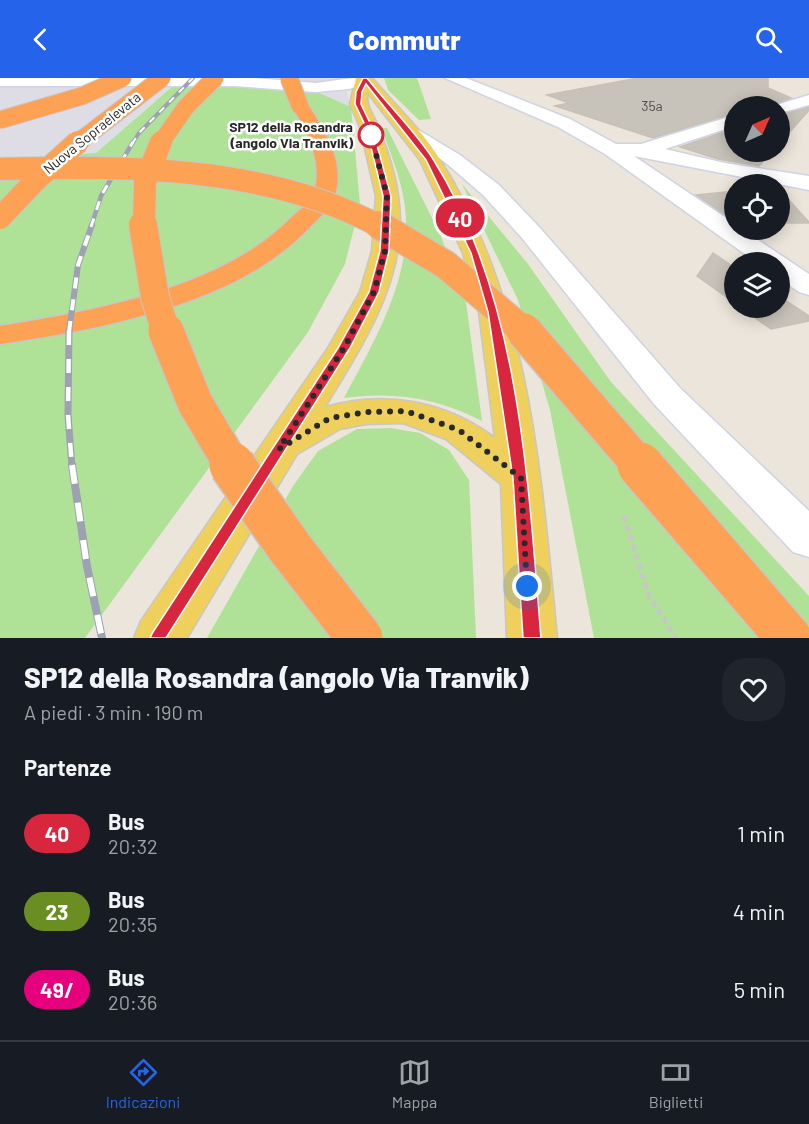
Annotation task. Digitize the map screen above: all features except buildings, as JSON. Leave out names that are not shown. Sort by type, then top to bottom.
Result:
[{"type":"highway","points":[[0,120],[82,96],[123,78]]},
{"type":"highway","name":"Nuova Sopraelevata","points":[[0,218],[20,195],[70,147],[162,78]]},
{"type":"highway","points":[[0,335],[94,320],[188,290],[257,257],[296,230],[323,197],[327,176],[326,158],[309,97],[290,78]]},
{"type":"highway","points":[[224,80],[189,100],[149,165],[141,207],[146,255],[156,305],[175,357],[212,436],[274,529],[360,638]]},
{"type":"highway","points":[[0,169],[132,168],[225,178],[312,198],[368,220],[419,247],[471,285],[522,329],[789,638]]},
{"type":"main road","points":[[362,85],[407,128],[430,159],[476,253],[494,312],[521,478],[532,638]]},
{"type":"main road","points":[[159,638],[344,348],[369,302],[385,251],[387,196],[362,85]]},
{"type":"main road","points":[[279,449],[330,418],[366,412],[406,411],[459,430],[521,478]]},
{"type":"street","points":[[0,81],[268,78]]},
{"type":"street","points":[[453,78],[564,123],[612,150],[759,252]]},
{"type":"street","points":[[224,80],[309,97],[362,85]]},
{"type":"street","points":[[309,97],[337,87],[362,85]]},
{"type":"street","points":[[790,105],[809,100]]},
{"type":"street","points":[[643,150],[724,124]]},
{"type":"street","points":[[407,128],[453,159],[491,190],[531,233],[667,396],[809,539]]},
{"type":"street","points":[[612,150],[643,150],[725,169],[809,183]]},
{"type":"street","points":[[790,274],[809,286]]},
{"type":"shaded area","points":[[0,78],[342,78],[351,107],[317,92],[155,101],[96,153],[0,159]]},
{"type":"green space","points":[[384,78],[417,78],[431,119],[419,120],[388,90]]},
{"type":"green space","points":[[229,85],[317,92],[351,107],[360,204],[345,264],[308,332],[85,638],[0,638],[0,159],[96,153],[173,86]]},
{"type":"green space","points":[[382,128],[387,128],[440,234],[466,302],[482,421],[449,407],[415,398],[380,395],[344,398],[383,322],[393,297],[401,270],[405,243],[406,215],[401,186]]},
{"type":"green space","points":[[462,184],[528,264],[611,382],[809,596],[809,638],[594,638],[550,410],[518,300]]},
{"type":"green space","points":[[391,428],[420,433],[449,450],[469,480],[476,638],[207,638],[293,486],[318,451],[357,429]]},
{"type":"railway","points":[[132,144],[139,133],[193,78]]},
{"type":"railway","points":[[91,227],[101,196],[133,142]]},
{"type":"railway","points":[[69,332],[78,265],[92,225]]},
{"type":"railway","points":[[69,331],[68,415],[72,467]]},
{"type":"railway","points":[[72,465],[87,566],[102,638]]},
{"type":"bus line","name":"40","points":[[159,638],[344,348],[374,292],[385,251],[387,196],[369,127],[358,104],[359,92],[365,80],[407,128],[430,159],[476,253],[494,312],[521,478],[528,608],[532,638]]},
{"type":"place","name":"SP12 della Rosandra (angolo Via Tranvik)","points":[[371,135]]},
{"type":"route","points":[[371,135],[387,196],[385,251],[374,292],[344,348],[279,449],[330,418],[366,412],[406,411],[459,430],[521,478],[527,586]]}]
